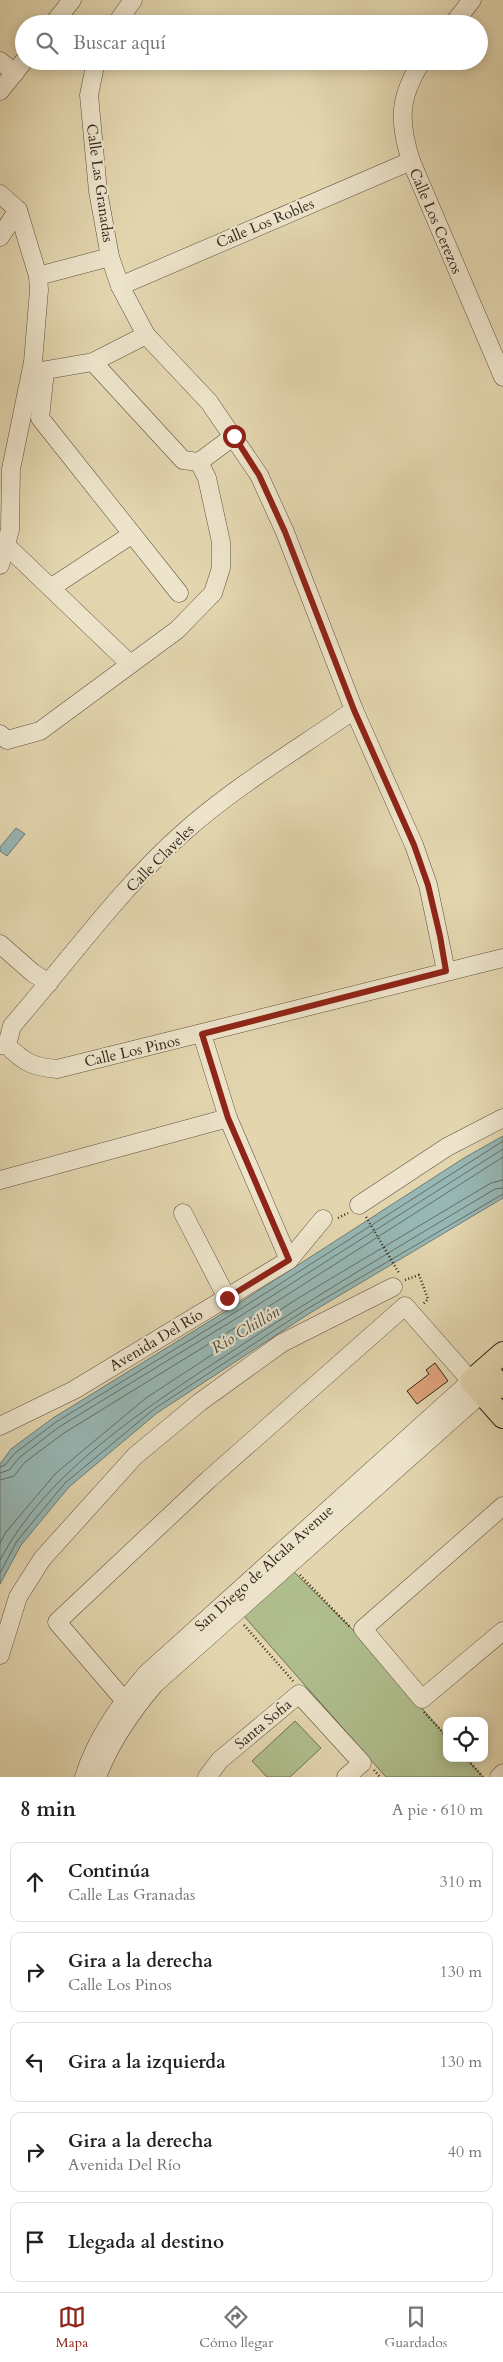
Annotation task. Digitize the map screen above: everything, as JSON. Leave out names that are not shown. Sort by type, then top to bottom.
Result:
[{"type":"main road","points":[[503,1353],[490,1381],[503,1417]]},
{"type":"street","points":[[61,15],[72,0]]},
{"type":"street","points":[[122,15],[133,0]]},
{"type":"street","points":[[460,15],[472,0]]},
{"type":"street","points":[[0,61],[15,66]]},
{"type":"street","points":[[0,90],[17,70]]},
{"type":"street","name":"Calle Las Granadas","points":[[94,70],[89,95],[98,191],[110,257],[120,286],[146,335],[209,402],[259,475],[285,532],[354,710],[414,845],[430,893],[446,971]]},
{"type":"street","name":"Calle Los Cerezos","points":[[416,70],[408,83],[402,112],[404,139],[410,160],[503,378]]},
{"type":"street","name":"Calle Los Robles","points":[[120,286],[410,160]]},
{"type":"street","points":[[0,194],[18,210],[38,276],[39,306],[33,362],[37,372],[40,418],[131,535],[179,593]]},
{"type":"street","points":[[0,237],[18,210]]},
{"type":"street","points":[[38,276],[110,257]]},
{"type":"street","points":[[37,372],[93,362],[146,335]]},
{"type":"street","points":[[93,362],[183,460],[199,462],[234,436]]},
{"type":"street","points":[[0,565],[7,546],[10,530],[12,469],[37,372]]},
{"type":"street","points":[[0,734],[7,740],[40,731],[177,630],[213,593],[222,568],[222,542],[207,478],[199,462]]},
{"type":"street","points":[[52,587],[131,535]]},
{"type":"street","points":[[7,546],[52,587],[130,664]]},
{"type":"street","name":"Calle Claveles","points":[[4,1045],[12,1026],[125,893],[184,832],[222,801],[354,710]]},
{"type":"street","points":[[0,944],[33,973],[50,983]]},
{"type":"street","name":"Calle Los Pinos","points":[[4,1045],[22,1060],[37,1067],[58,1069],[503,958]]},
{"type":"street","points":[[202,1034],[228,1118],[289,1260]]},
{"type":"street","points":[[0,1180],[228,1118]]},
{"type":"street","points":[[360,1208],[447,1147],[503,1118]]},
{"type":"street","points":[[183,1213],[227,1298]]},
{"type":"street","name":"Avenida Del Río","points":[[0,1426],[74,1390],[289,1260],[323,1219]]},
{"type":"street","points":[[0,1655],[18,1597],[42,1559],[135,1456],[200,1402],[282,1342],[399,1282]]},
{"type":"street","points":[[124,1700],[58,1622],[208,1480],[405,1306],[490,1381]]},
{"type":"street","name":"San Diego de Alcala Avenue","points":[[84,1777],[104,1732],[124,1700],[146,1674],[196,1638],[490,1381]]},
{"type":"street","points":[[503,1506],[363,1629],[422,1699],[503,1631]]},
{"type":"street","name":"San Diego de Alcala Avenue","points":[[97,1777],[112,1745],[141,1701],[196,1638]]},
{"type":"street","name":"Santa Sofia","points":[[207,1777],[220,1760],[299,1694],[362,1763],[346,1777]]},
{"type":"street","points":[[499,1777],[503,1774]]},
{"type":"path","points":[[360,1208],[399,1282],[419,1275],[428,1298]]},
{"type":"path","points":[[470,1762],[483,1777]]},
{"type":"green space","points":[[292,1570],[353,1630],[443,1732],[443,1762],[470,1762],[483,1777],[386,1777],[244,1616]]},
{"type":"green space","points":[[295,1721],[321,1748],[290,1777],[267,1777],[252,1761]]},
{"type":"water","points":[[16,828],[25,834],[7,856],[0,851],[0,847]]},
{"type":"water","name":"Río Chillón","points":[[503,1136],[503,1198],[310,1313],[157,1413],[69,1487],[21,1545],[0,1584],[0,1464],[11,1449],[53,1418],[236,1305],[464,1158]]},
{"type":"building","points":[[435,1363],[448,1381],[417,1404],[407,1391],[429,1374],[426,1370]]},
{"type":"route","points":[[227,1298],[289,1260],[228,1118],[202,1034],[446,971],[428,885],[414,845],[354,710],[285,532],[259,475],[234,436]]}]
